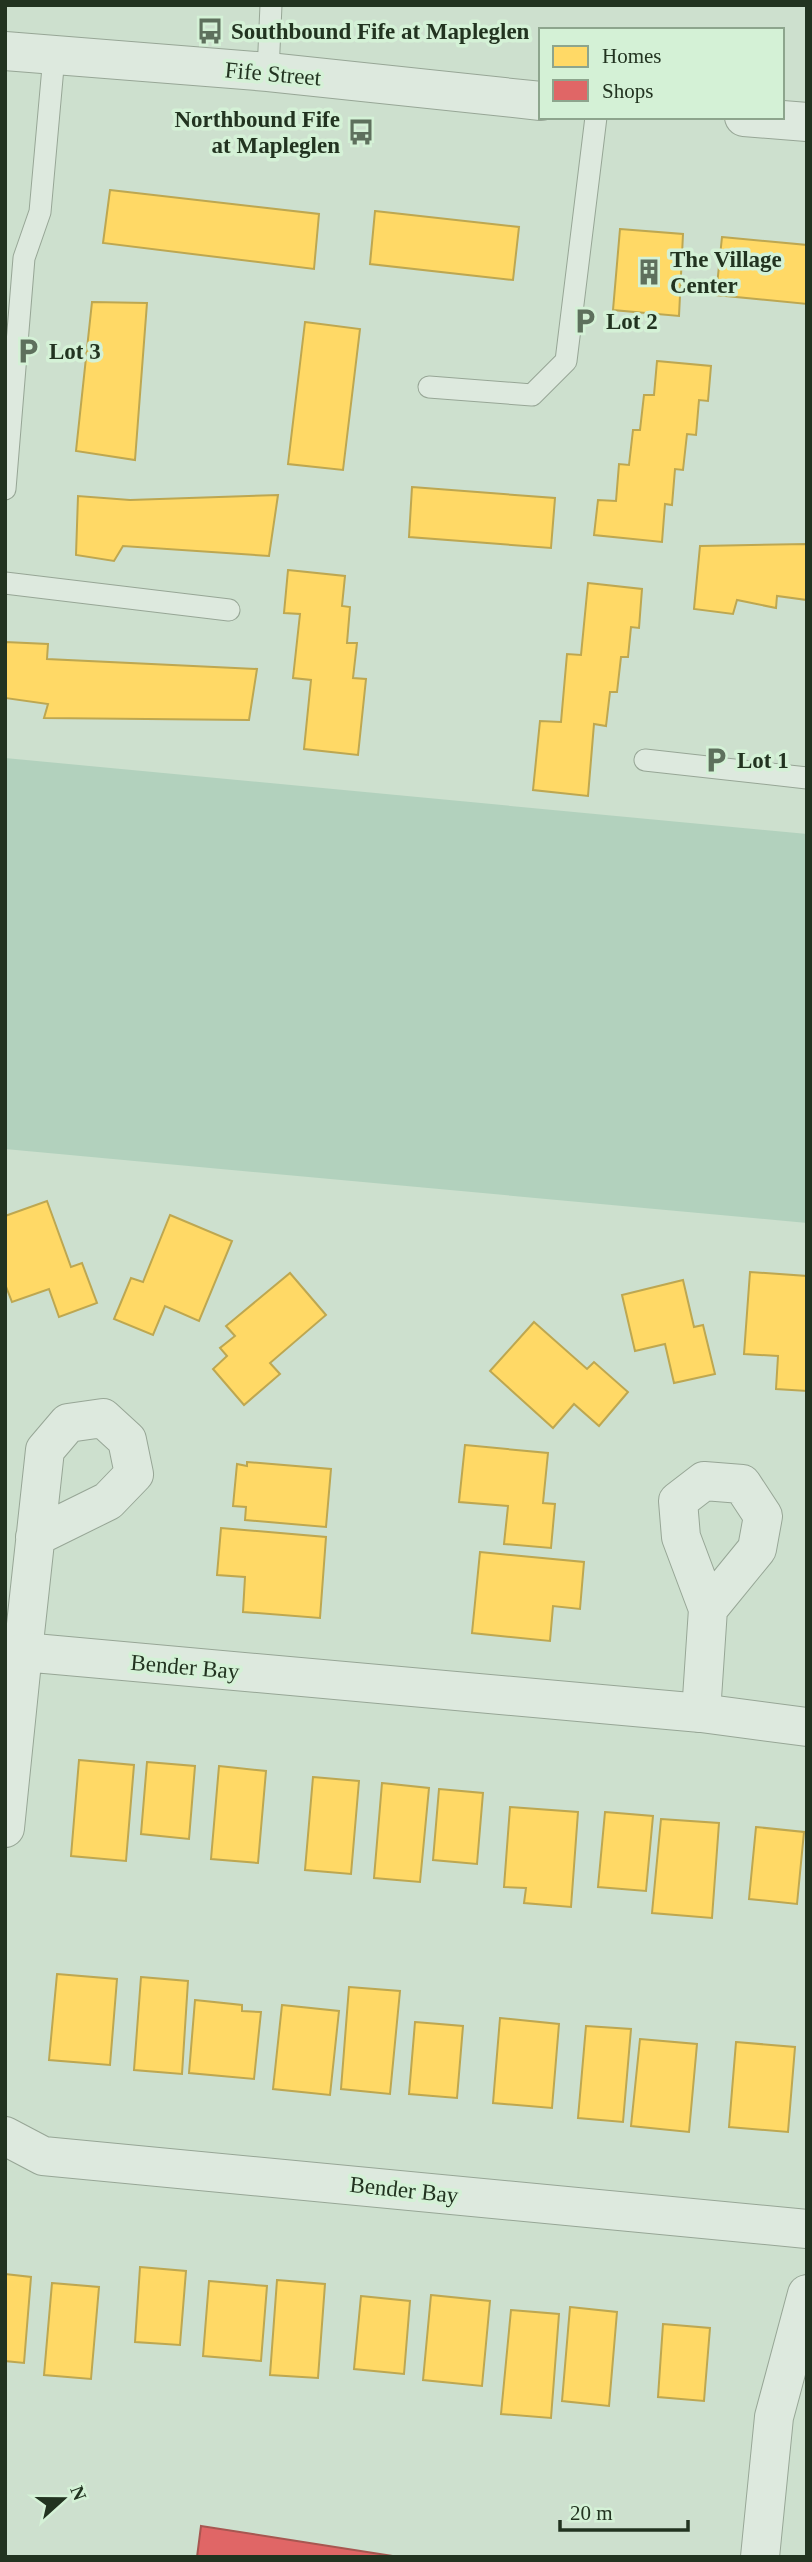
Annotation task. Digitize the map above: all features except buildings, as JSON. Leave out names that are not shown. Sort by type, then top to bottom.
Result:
[{"type":"street","name":"Fife Street","points":[[5,51],[268,72],[539,101]]},
{"type":"street","points":[[769,119],[807,122]]},
{"type":"street","points":[[5,1828],[36,1537]]},
{"type":"street","points":[[701,1713],[708,1609]]},
{"type":"street","name":"Bender Bay","points":[[23,1652],[701,1713],[807,1727]]},
{"type":"street","name":"Bender Bay","points":[[5,2136],[43,2156],[807,2229]]},
{"type":"street","points":[[760,2557],[774,2417],[807,2294]]},
{"type":"lane","points":[[268,72],[271,5]]},
{"type":"lane","points":[[5,489],[24,258],[40,212],[54,56]]},
{"type":"lane","points":[[429,387],[532,396],[566,361],[596,119]]},
{"type":"lane","points":[[5,583],[229,610]]},
{"type":"lane","points":[[645,760],[807,778]]},
{"type":"green space","points":[[5,758],[807,834],[807,1223],[5,1149]]},
{"type":"place","name":"Southbound Fife at Mapleglen","points":[[210,31]]},
{"type":"place","name":"Northbound Fife at Mapleglen","points":[[361,132]]},
{"type":"place","name":"The Village Center","points":[[649,272]]},
{"type":"place","name":"Lot 2","points":[[585,321]]},
{"type":"place","name":"Lot 3","points":[[28,351]]},
{"type":"place","name":"Lot 1","points":[[716,760]]}]
